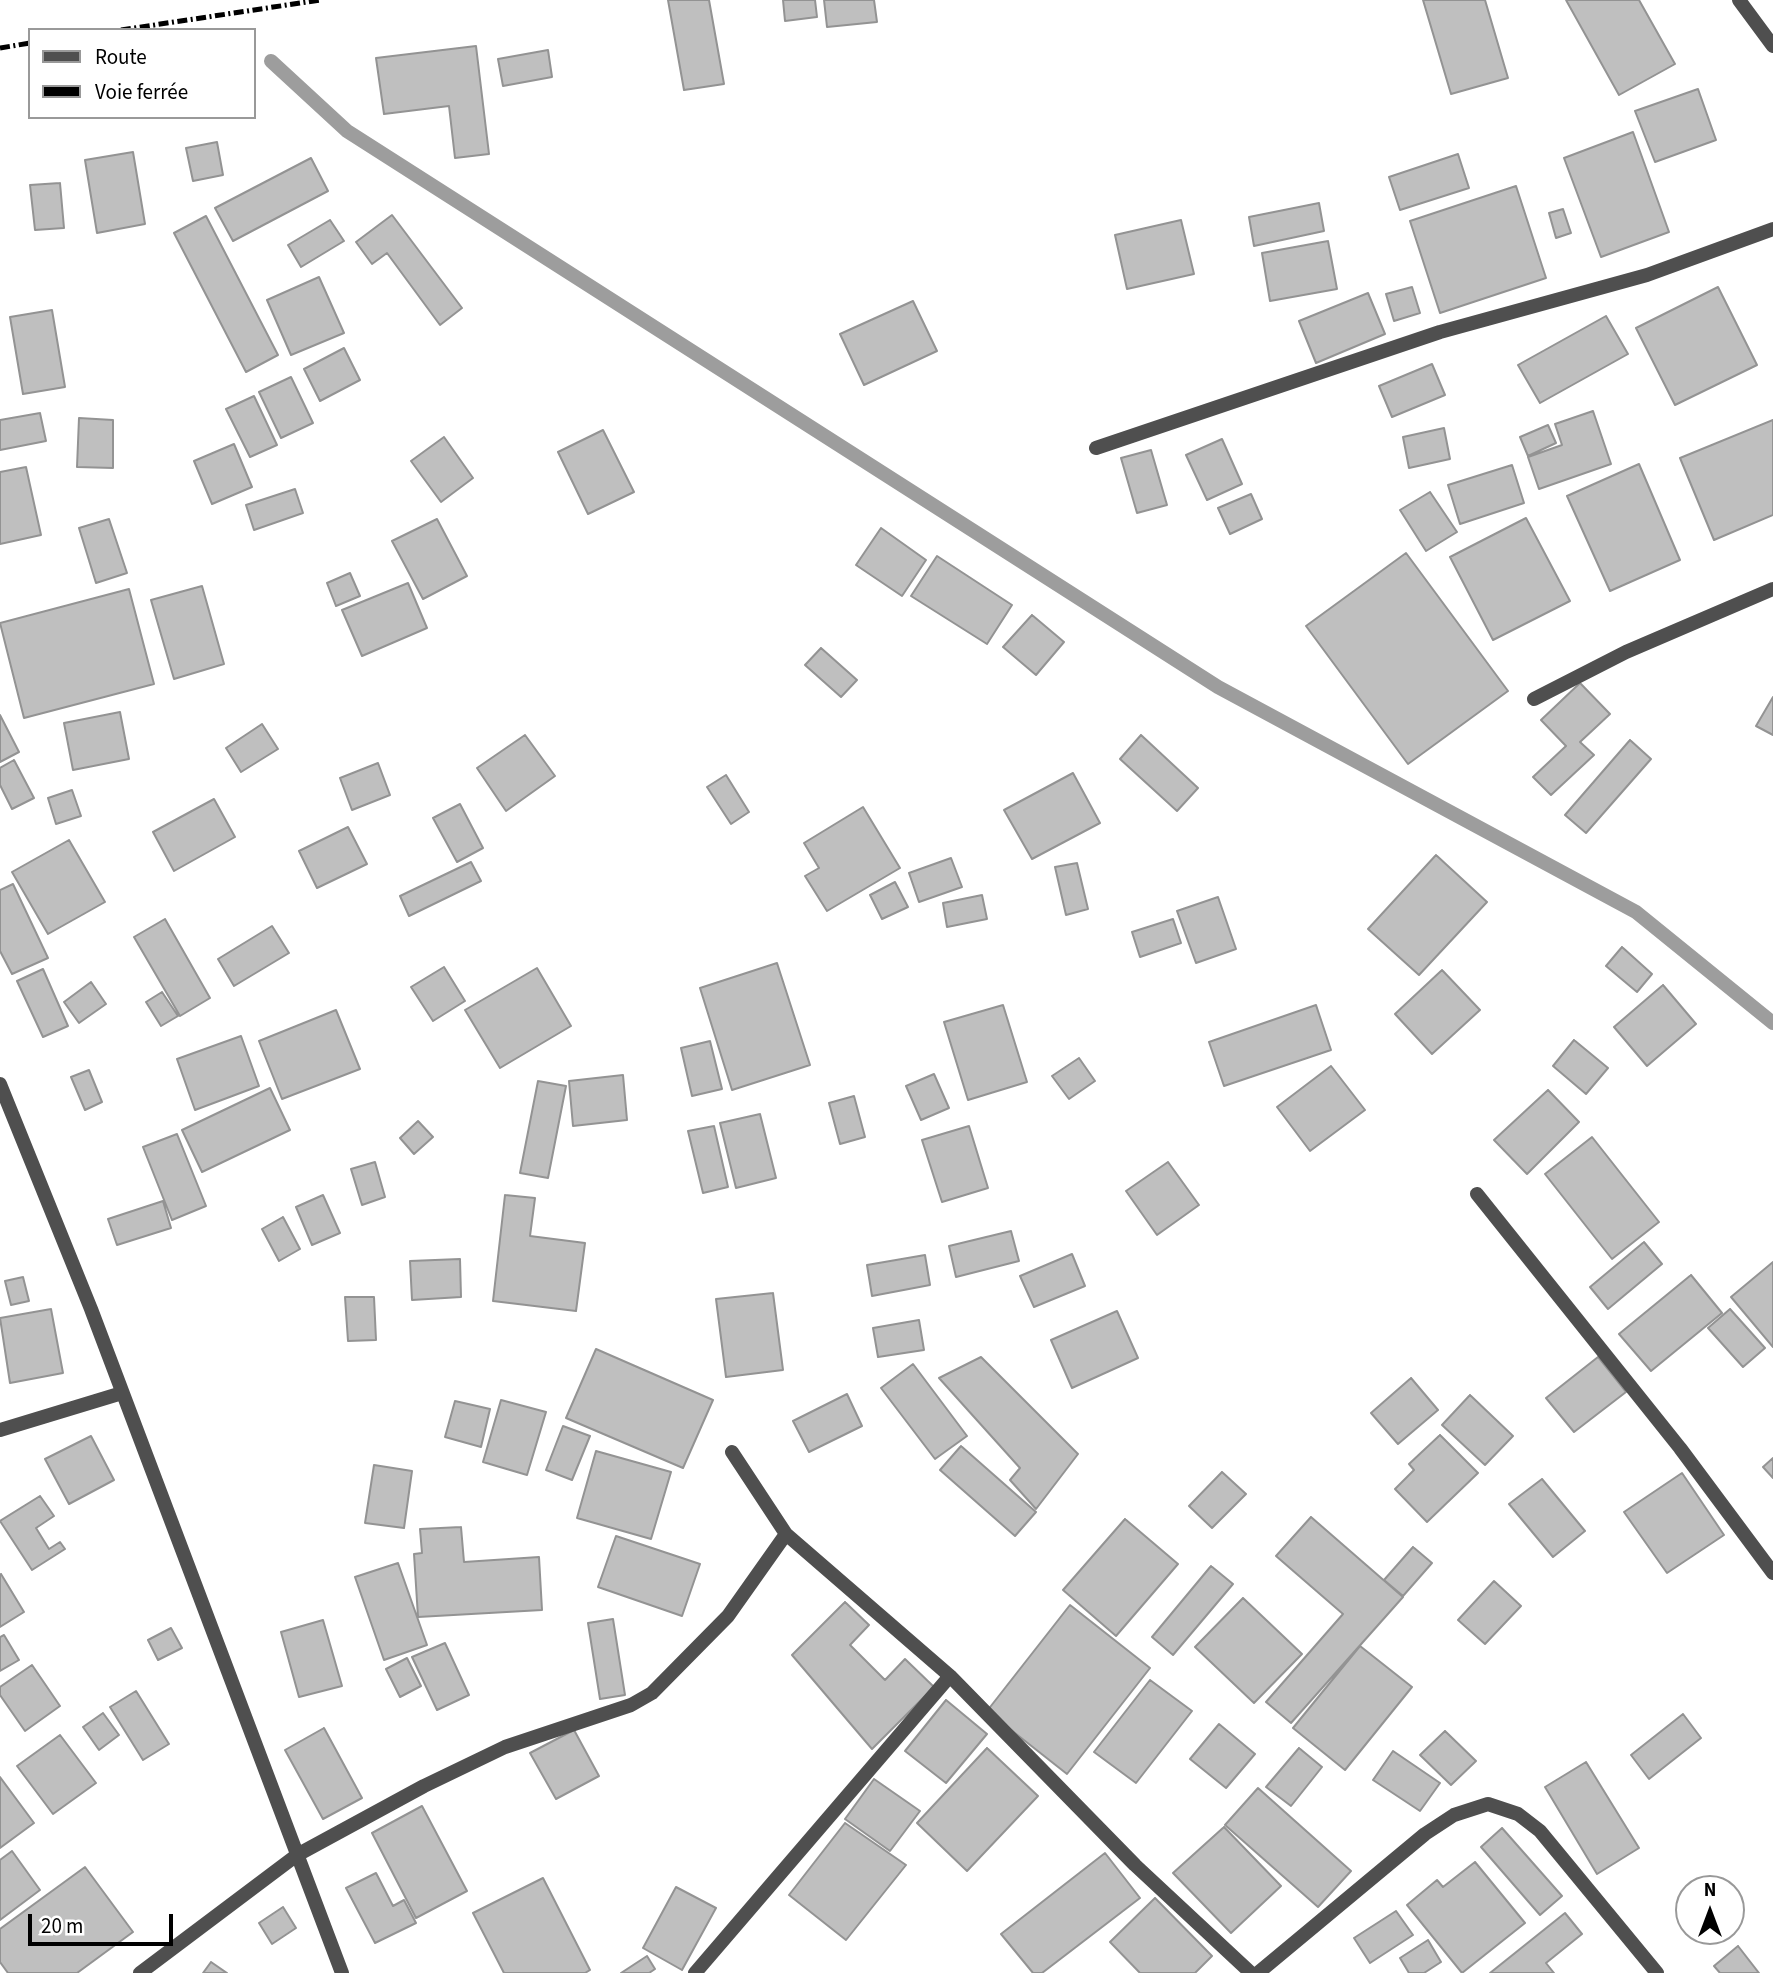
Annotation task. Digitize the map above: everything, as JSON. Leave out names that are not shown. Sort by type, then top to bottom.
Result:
[{"type":"street","points":[[1739,0],[1773,46]]},
{"type":"street","points":[[1096,449],[1440,332],[1647,275],[1773,229]]},
{"type":"street","points":[[1534,699],[1626,652],[1773,589]]},
{"type":"street","points":[[0,1084],[122,1392],[342,1973]]},
{"type":"street","points":[[1477,1194],[1680,1448],[1773,1573]]},
{"type":"street","points":[[0,1430],[122,1392]]},
{"type":"street","points":[[732,1452],[786,1534],[950,1676],[1135,1865],[1251,1973]]},
{"type":"street","points":[[141,1973],[297,1854],[424,1786],[506,1747],[631,1705],[652,1693],[728,1616],[786,1534]]},
{"type":"street","points":[[695,1973],[950,1676]]},
{"type":"street","points":[[1258,1973],[1425,1834],[1454,1815],[1488,1804],[1518,1814],[1540,1831],[1657,1973]]},
{"type":"building","points":[[668,0],[709,0],[724,84],[684,90]]},
{"type":"building","points":[[783,0],[815,0],[817,17],[785,21]]},
{"type":"building","points":[[824,0],[874,0],[877,22],[827,27]]},
{"type":"building","points":[[1423,0],[1485,0],[1508,78],[1451,94]]},
{"type":"building","points":[[1566,0],[1639,0],[1675,64],[1619,95]]},
{"type":"building","points":[[476,46],[489,154],[455,158],[449,106],[384,114],[376,58]]},
{"type":"building","points":[[548,50],[552,77],[503,86],[498,59]]},
{"type":"building","points":[[1698,89],[1716,140],[1655,162],[1635,111]]},
{"type":"building","points":[[1633,132],[1669,232],[1601,257],[1564,158]]},
{"type":"building","points":[[217,142],[223,175],[193,181],[186,148]]},
{"type":"building","points":[[133,152],[145,224],[97,233],[85,160]]},
{"type":"building","points":[[1458,154],[1469,188],[1400,210],[1389,177]]},
{"type":"building","points":[[311,158],[328,191],[233,241],[215,208]]},
{"type":"building","points":[[60,183],[64,228],[35,230],[30,185]]},
{"type":"building","points":[[1516,186],[1546,278],[1440,313],[1410,221]]},
{"type":"building","points":[[1319,203],[1324,231],[1254,246],[1249,217]]},
{"type":"building","points":[[1563,209],[1571,233],[1556,238],[1549,213]]},
{"type":"building","points":[[392,215],[462,308],[440,325],[387,253],[372,264],[356,242]]},
{"type":"building","points":[[206,216],[278,355],[246,372],[174,233]]},
{"type":"building","points":[[330,220],[344,241],[301,267],[288,245]]},
{"type":"building","points":[[1181,220],[1194,274],[1127,289],[1115,235]]},
{"type":"building","points":[[1328,241],[1337,289],[1270,301],[1262,253]]},
{"type":"building","points":[[319,277],[344,333],[291,355],[267,300]]},
{"type":"building","points":[[1412,287],[1420,313],[1394,321],[1386,294]]},
{"type":"building","points":[[1718,287],[1757,365],[1675,405],[1636,328]]},
{"type":"building","points":[[1368,293],[1385,334],[1316,363],[1299,321]]},
{"type":"building","points":[[913,301],[937,351],[864,385],[840,334]]},
{"type":"building","points":[[52,310],[65,387],[23,394],[10,317]]},
{"type":"building","points":[[1606,316],[1628,354],[1540,403],[1518,365]]},
{"type":"building","points":[[344,348],[360,380],[320,401],[304,369]]},
{"type":"building","points":[[1432,364],[1445,395],[1392,417],[1379,386]]},
{"type":"building","points":[[291,377],[313,423],[281,438],[259,392]]},
{"type":"building","points":[[254,396],[277,445],[250,457],[226,409]]},
{"type":"building","points":[[1593,411],[1611,464],[1539,489],[1528,457],[1562,445],[1555,424]]},
{"type":"building","points":[[40,413],[46,441],[0,450],[0,420]]},
{"type":"building","points":[[79,418],[113,420],[113,468],[77,467]]},
{"type":"building","points":[[1773,420],[1773,515],[1714,540],[1680,458]]},
{"type":"building","points":[[1548,425],[1556,443],[1528,456],[1520,437]]},
{"type":"building","points":[[1444,428],[1450,459],[1409,468],[1403,437]]},
{"type":"building","points":[[603,430],[634,492],[588,514],[558,452]]},
{"type":"building","points":[[444,437],[473,478],[441,502],[411,461]]},
{"type":"building","points":[[1222,439],[1242,484],[1207,500],[1186,455]]},
{"type":"building","points":[[234,444],[252,487],[212,504],[194,461]]},
{"type":"building","points":[[1151,450],[1167,505],[1137,513],[1121,458]]},
{"type":"building","points":[[1639,464],[1680,560],[1610,591],[1567,496]]},
{"type":"building","points":[[1512,465],[1524,503],[1460,524],[1448,485]]},
{"type":"building","points":[[26,467],[41,535],[0,544],[0,472]]},
{"type":"building","points":[[295,489],[303,513],[254,530],[246,505]]},
{"type":"building","points":[[1430,492],[1457,532],[1426,551],[1400,510]]},
{"type":"building","points":[[1251,494],[1262,519],[1230,534],[1218,508]]},
{"type":"building","points":[[1526,518],[1570,601],[1493,640],[1450,557]]},
{"type":"building","points":[[109,519],[127,573],[96,583],[79,528]]},
{"type":"building","points":[[437,519],[467,576],[423,599],[392,541]]},
{"type":"building","points":[[881,528],[926,560],[902,596],[856,565]]},
{"type":"building","points":[[1406,553],[1508,691],[1408,764],[1306,626]]},
{"type":"building","points":[[937,556],[1012,605],[987,644],[911,596]]},
{"type":"building","points":[[350,573],[360,596],[336,606],[327,583]]},
{"type":"building","points":[[408,583],[427,628],[362,656],[342,610]]},
{"type":"building","points":[[202,586],[224,664],[174,679],[151,600]]},
{"type":"building","points":[[129,589],[154,684],[24,718],[0,623]]},
{"type":"building","points":[[1032,615],[1064,642],[1036,675],[1003,647]]},
{"type":"building","points":[[821,648],[857,680],[841,697],[805,665]]},
{"type":"building","points":[[1580,683],[1610,714],[1580,742],[1594,755],[1551,795],[1533,777],[1566,746],[1541,720]]},
{"type":"building","points":[[1773,697],[1773,735],[1756,726]]},
{"type":"building","points":[[120,712],[129,759],[73,770],[64,723]]},
{"type":"building","points":[[0,715],[19,752],[0,762]]},
{"type":"building","points":[[262,724],[278,749],[241,772],[226,748]]},
{"type":"building","points":[[525,735],[555,776],[506,811],[477,768]]},
{"type":"building","points":[[1141,735],[1198,788],[1177,811],[1120,759]]},
{"type":"building","points":[[1630,740],[1651,759],[1586,833],[1565,815]]},
{"type":"building","points":[[14,760],[34,798],[12,809],[0,785],[0,768]]},
{"type":"building","points":[[378,763],[390,795],[352,810],[340,778]]},
{"type":"building","points":[[1073,773],[1100,823],[1032,859],[1004,810]]},
{"type":"building","points":[[726,775],[749,812],[731,824],[707,787]]},
{"type":"building","points":[[72,790],[81,816],[56,824],[48,798]]},
{"type":"building","points":[[214,799],[235,837],[174,871],[153,832]]},
{"type":"building","points":[[460,804],[483,848],[457,862],[433,818]]},
{"type":"building","points":[[863,807],[900,868],[827,911],[805,876],[819,868],[804,843]]},
{"type":"building","points":[[348,827],[367,864],[317,888],[299,851]]},
{"type":"building","points":[[69,840],[105,902],[48,934],[12,872]]},
{"type":"building","points":[[1436,855],[1487,902],[1419,975],[1368,929]]},
{"type":"building","points":[[951,858],[962,887],[919,902],[909,873]]},
{"type":"building","points":[[471,862],[481,881],[409,916],[400,896]]},
{"type":"building","points":[[1077,863],[1088,909],[1066,915],[1055,867]]},
{"type":"building","points":[[895,882],[908,907],[882,919],[870,895]]},
{"type":"building","points":[[13,884],[48,958],[12,974],[0,951],[0,890]]},
{"type":"building","points":[[982,895],[987,919],[947,927],[943,903]]},
{"type":"building","points":[[1218,897],[1236,949],[1196,963],[1177,911]]},
{"type":"building","points":[[165,919],[210,998],[180,1016],[134,937]]},
{"type":"building","points":[[1173,919],[1181,943],[1140,957],[1132,932]]},
{"type":"building","points":[[272,926],[289,953],[234,986],[218,959]]},
{"type":"building","points":[[1622,947],[1652,974],[1637,992],[1606,966]]},
{"type":"building","points":[[777,963],[810,1065],[732,1090],[700,988]]},
{"type":"building","points":[[444,967],[465,1001],[433,1021],[411,987]]},
{"type":"building","points":[[537,968],[571,1026],[500,1068],[465,1010]]},
{"type":"building","points":[[43,969],[68,1026],[43,1037],[17,981]]},
{"type":"building","points":[[1442,970],[1480,1010],[1432,1054],[1395,1014]]},
{"type":"building","points":[[91,982],[106,1004],[79,1023],[64,1002]]},
{"type":"building","points":[[1663,985],[1696,1024],[1647,1066],[1614,1027]]},
{"type":"building","points":[[162,992],[178,1016],[161,1026],[146,1002]]},
{"type":"building","points":[[1003,1005],[1027,1082],[968,1100],[944,1022]]},
{"type":"building","points":[[1316,1005],[1331,1050],[1224,1086],[1209,1042]]},
{"type":"building","points":[[336,1010],[360,1069],[282,1099],[259,1041]]},
{"type":"building","points":[[241,1036],[259,1086],[195,1110],[177,1059]]},
{"type":"building","points":[[1574,1040],[1608,1068],[1586,1094],[1553,1066]]},
{"type":"building","points":[[710,1041],[722,1089],[692,1096],[681,1048]]},
{"type":"building","points":[[1079,1058],[1095,1081],[1069,1099],[1052,1076]]},
{"type":"building","points":[[1331,1066],[1365,1110],[1310,1151],[1277,1107]]},
{"type":"building","points":[[89,1070],[102,1102],[85,1110],[71,1077]]},
{"type":"building","points":[[934,1074],[949,1108],[921,1120],[906,1086]]},
{"type":"building","points":[[623,1075],[627,1120],[573,1126],[569,1081]]},
{"type":"building","points":[[538,1081],[566,1086],[548,1178],[520,1173]]},
{"type":"building","points":[[270,1088],[290,1130],[202,1172],[182,1130]]},
{"type":"building","points":[[1548,1090],[1579,1122],[1527,1174],[1494,1140]]},
{"type":"building","points":[[854,1096],[865,1137],[840,1144],[829,1103]]},
{"type":"building","points":[[760,1114],[776,1178],[736,1188],[720,1123]]},
{"type":"building","points":[[418,1121],[433,1137],[414,1154],[400,1138]]},
{"type":"building","points":[[714,1126],[728,1187],[703,1193],[688,1131]]},
{"type":"building","points":[[969,1126],[988,1188],[942,1202],[922,1140]]},
{"type":"building","points":[[177,1134],[206,1206],[172,1220],[143,1147]]},
{"type":"building","points":[[1592,1137],[1659,1222],[1612,1259],[1545,1174]]},
{"type":"building","points":[[375,1162],[385,1197],[362,1205],[351,1169]]},
{"type":"building","points":[[1168,1162],[1199,1205],[1157,1235],[1126,1191]]},
{"type":"building","points":[[323,1195],[340,1233],[312,1245],[296,1207]]},
{"type":"building","points":[[505,1195],[535,1198],[530,1236],[585,1243],[576,1311],[493,1301]]},
{"type":"building","points":[[163,1201],[171,1228],[117,1245],[108,1219]]},
{"type":"building","points":[[283,1217],[300,1249],[279,1261],[262,1229]]},
{"type":"building","points":[[1011,1231],[1019,1261],[956,1277],[949,1246]]},
{"type":"building","points":[[1644,1242],[1662,1264],[1608,1309],[1590,1287]]},
{"type":"building","points":[[1072,1254],[1085,1286],[1034,1307],[1020,1276]]},
{"type":"building","points":[[925,1255],[930,1285],[872,1296],[867,1265]]},
{"type":"building","points":[[460,1259],[461,1297],[412,1300],[410,1261]]},
{"type":"building","points":[[1773,1262],[1773,1347],[1731,1297]]},
{"type":"building","points":[[1691,1275],[1722,1313],[1651,1371],[1619,1334]]},
{"type":"building","points":[[23,1277],[29,1301],[11,1305],[5,1281]]},
{"type":"building","points":[[773,1293],[783,1370],[726,1377],[716,1299]]},
{"type":"building","points":[[345,1297],[374,1297],[376,1340],[348,1341]]},
{"type":"building","points":[[51,1309],[63,1373],[10,1383],[0,1318]]},
{"type":"building","points":[[1730,1309],[1765,1348],[1743,1367],[1708,1328]]},
{"type":"building","points":[[1117,1311],[1138,1358],[1072,1388],[1051,1340]]},
{"type":"building","points":[[919,1320],[924,1350],[878,1357],[873,1328]]},
{"type":"building","points":[[596,1349],[713,1400],[683,1468],[566,1418]]},
{"type":"building","points":[[981,1357],[1078,1454],[1036,1509],[1010,1480],[1020,1468],[939,1378]]},
{"type":"building","points":[[1598,1357],[1626,1392],[1574,1432],[1546,1398]]},
{"type":"building","points":[[913,1364],[967,1436],[935,1459],[881,1388]]},
{"type":"building","points":[[1411,1378],[1438,1410],[1398,1444],[1371,1413]]},
{"type":"building","points":[[847,1394],[862,1426],[809,1452],[793,1421]]},
{"type":"building","points":[[1470,1395],[1513,1436],[1485,1465],[1442,1425]]},
{"type":"building","points":[[501,1400],[546,1412],[527,1475],[483,1462]]},
{"type":"building","points":[[455,1401],[490,1409],[481,1447],[445,1437]]},
{"type":"building","points":[[563,1426],[590,1436],[572,1480],[546,1470]]},
{"type":"building","points":[[1440,1435],[1478,1473],[1427,1522],[1395,1489],[1414,1470],[1409,1464]]},
{"type":"building","points":[[91,1436],[114,1480],[69,1504],[45,1459]]},
{"type":"building","points":[[961,1446],[1036,1512],[1015,1536],[940,1470]]},
{"type":"building","points":[[596,1451],[671,1472],[651,1539],[577,1518]]},
{"type":"building","points":[[1773,1458],[1773,1478],[1763,1467]]},
{"type":"building","points":[[374,1465],[412,1471],[404,1528],[365,1523]]},
{"type":"building","points":[[1222,1472],[1246,1494],[1212,1528],[1189,1506]]},
{"type":"building","points":[[1682,1473],[1724,1535],[1667,1573],[1624,1512]]},
{"type":"building","points":[[1542,1479],[1585,1531],[1553,1557],[1509,1504]]},
{"type":"building","points":[[40,1496],[54,1516],[36,1528],[49,1549],[60,1542],[65,1549],[32,1570],[0,1521]]},
{"type":"building","points":[[1311,1517],[1403,1597],[1291,1723],[1266,1702],[1343,1614],[1276,1556]]},
{"type":"building","points":[[1125,1519],[1178,1564],[1116,1636],[1063,1590]]},
{"type":"building","points":[[461,1527],[464,1562],[539,1557],[542,1610],[418,1617],[414,1554],[422,1553],[420,1529]]},
{"type":"building","points":[[616,1536],[700,1564],[682,1616],[598,1587]]},
{"type":"building","points":[[1413,1547],[1432,1563],[1403,1596],[1384,1580]]},
{"type":"building","points":[[398,1563],[427,1645],[384,1660],[355,1577]]},
{"type":"building","points":[[1211,1566],[1233,1584],[1173,1655],[1152,1637]]},
{"type":"building","points":[[0,1575],[24,1612],[0,1627]]},
{"type":"building","points":[[1494,1581],[1521,1606],[1485,1644],[1458,1620]]},
{"type":"building","points":[[1243,1598],[1302,1654],[1254,1703],[1195,1647]]},
{"type":"building","points":[[845,1602],[869,1625],[850,1645],[885,1680],[905,1659],[934,1687],[872,1749],[792,1655]]},
{"type":"building","points":[[1070,1605],[1150,1668],[1067,1774],[987,1711]]},
{"type":"building","points":[[613,1619],[625,1695],[600,1699],[588,1623]]},
{"type":"building","points":[[323,1620],[342,1686],[299,1697],[281,1632]]},
{"type":"building","points":[[171,1628],[182,1648],[158,1660],[148,1640]]},
{"type":"building","points":[[4,1635],[19,1660],[0,1671],[0,1637]]},
{"type":"building","points":[[445,1643],[469,1695],[437,1710],[412,1657]]},
{"type":"building","points":[[1360,1646],[1412,1687],[1345,1770],[1293,1728]]},
{"type":"building","points":[[407,1658],[421,1686],[400,1697],[386,1669]]},
{"type":"building","points":[[32,1665],[60,1706],[25,1731],[0,1695],[0,1687]]},
{"type":"building","points":[[1150,1680],[1192,1711],[1136,1783],[1094,1752]]},
{"type":"building","points":[[136,1691],[169,1744],[143,1760],[110,1707]]},
{"type":"building","points":[[946,1700],[987,1734],[946,1783],[905,1751]]},
{"type":"building","points":[[103,1713],[119,1735],[99,1750],[83,1727]]},
{"type":"building","points":[[1683,1714],[1701,1738],[1649,1779],[1631,1755]]},
{"type":"building","points":[[1219,1724],[1255,1754],[1226,1788],[1190,1759]]},
{"type":"building","points":[[324,1728],[362,1798],[323,1819],[285,1750]]},
{"type":"building","points":[[574,1730],[599,1776],[556,1799],[530,1753]]},
{"type":"building","points":[[1445,1731],[1476,1761],[1451,1785],[1420,1755]]},
{"type":"building","points":[[60,1735],[96,1783],[53,1814],[17,1766]]},
{"type":"building","points":[[987,1748],[1038,1796],[967,1871],[917,1823]]},
{"type":"building","points":[[1299,1748],[1322,1767],[1291,1806],[1266,1787]]},
{"type":"building","points":[[1393,1751],[1440,1783],[1420,1811],[1373,1780]]},
{"type":"building","points":[[1586,1762],[1639,1848],[1597,1874],[1545,1787]]},
{"type":"building","points":[[0,1777],[34,1823],[0,1848]]},
{"type":"building","points":[[874,1779],[920,1811],[890,1851],[845,1819]]},
{"type":"building","points":[[1258,1788],[1351,1871],[1318,1907],[1225,1825]]},
{"type":"building","points":[[422,1806],[467,1891],[416,1918],[372,1833]]},
{"type":"building","points":[[845,1823],[906,1865],[846,1940],[789,1895]]},
{"type":"building","points":[[1224,1827],[1281,1886],[1231,1933],[1173,1873]]},
{"type":"building","points":[[1502,1828],[1562,1896],[1540,1915],[1481,1847]]},
{"type":"building","points":[[12,1851],[40,1890],[0,1920],[0,1860]]},
{"type":"building","points":[[1105,1853],[1140,1898],[1042,1973],[1033,1973],[1001,1934]]},
{"type":"building","points":[[1475,1862],[1525,1923],[1462,1973],[1407,1905],[1437,1880],[1443,1887]]},
{"type":"building","points":[[85,1867],[133,1932],[77,1973],[8,1973],[0,1962],[0,1929]]},
{"type":"building","points":[[376,1873],[393,1906],[404,1900],[416,1923],[375,1943],[346,1888]]},
{"type":"building","points":[[543,1878],[590,1970],[585,1973],[504,1973],[473,1913]]},
{"type":"building","points":[[676,1887],[716,1908],[682,1970],[643,1948]]},
{"type":"building","points":[[1155,1898],[1212,1956],[1195,1973],[1140,1973],[1110,1942]]},
{"type":"building","points":[[283,1907],[296,1928],[272,1944],[259,1923]]},
{"type":"building","points":[[1396,1911],[1413,1935],[1370,1963],[1354,1938]]},
{"type":"building","points":[[1565,1913],[1582,1934],[1546,1963],[1554,1973],[1490,1973]]},
{"type":"building","points":[[1428,1940],[1441,1962],[1424,1973],[1409,1973],[1400,1958]]},
{"type":"building","points":[[1738,1946],[1759,1973],[1720,1973],[1714,1966]]},
{"type":"building","points":[[647,1956],[655,1969],[649,1973],[621,1973]]},
{"type":"building","points":[[211,1962],[227,1973],[203,1973]]},
{"type":"waterway","points":[[271,61],[347,131],[1218,687],[1636,912],[1773,1023]]},
{"type":"railway","points":[[134,28],[320,0]]},
{"type":"railway","points":[[0,48],[28,43]]}]
